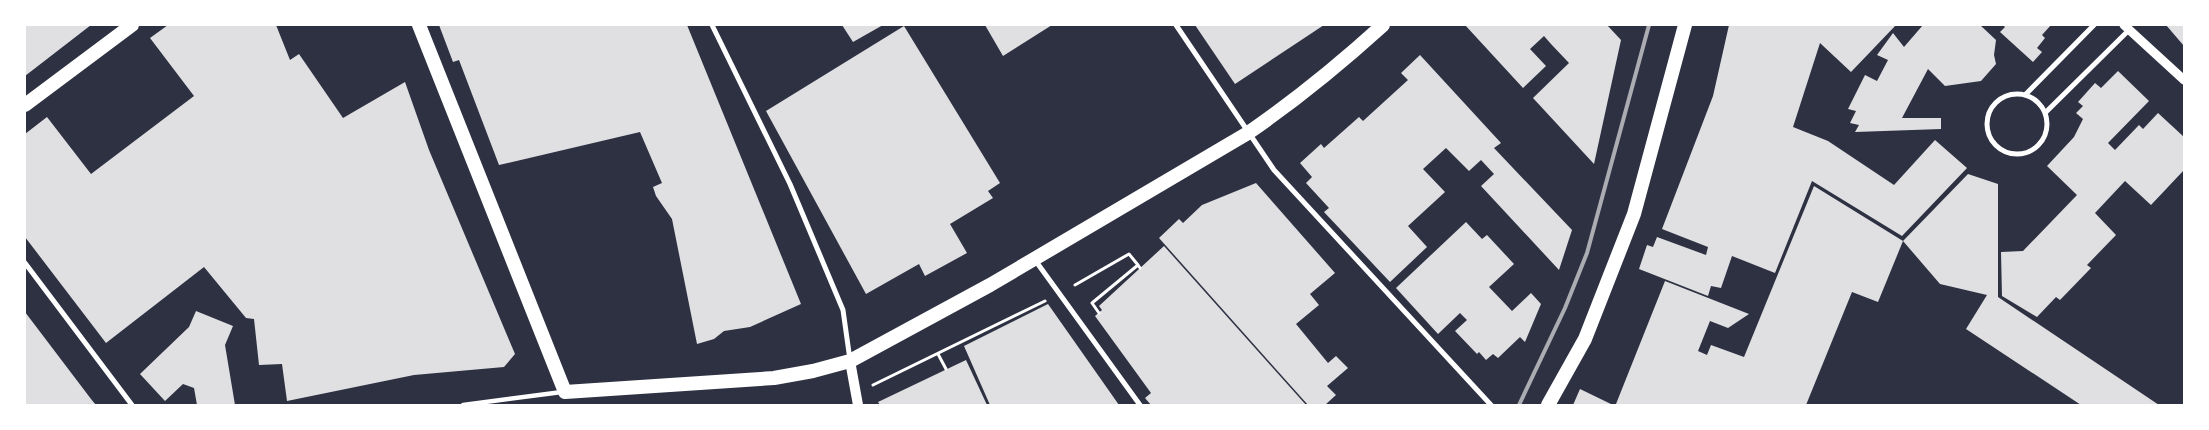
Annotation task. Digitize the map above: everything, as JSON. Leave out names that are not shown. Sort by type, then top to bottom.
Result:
[{"type":"highway","points":[[25,105],[132,25]]},
{"type":"highway","points":[[419,25],[565,392],[774,378],[813,371],[850,361],[1034,260],[1248,133],[1288,105],[1383,25]]},
{"type":"highway","points":[[1548,405],[1585,338],[1634,214],[1685,25]]},
{"type":"main road","points":[[850,361],[858,405]]},
{"type":"street","points":[[712,25],[790,184],[843,310],[850,361]]},
{"type":"street","points":[[1176,25],[1274,170],[1491,405]]},
{"type":"street","points":[[2025,95],[2094,25]]},
{"type":"street","points":[[2045,113],[2127,27],[2184,80]]},
{"type":"street","points":[[2015,94],[2025,95],[2041,105],[2047,123],[2046,132],[2036,148],[2018,155],[2000,150],[1993,144],[1986,126],[1991,108],[2006,96],[2015,94]]},
{"type":"street","points":[[1034,260],[1140,405]]},
{"type":"street","points":[[25,263],[132,405]]},
{"type":"street","points":[[463,405],[565,392]]},
{"type":"path","points":[[855,394],[1059,294],[1129,254],[1139,266],[1092,303],[1099,313]]},
{"type":"path","points":[[938,354],[946,369]]},
{"type":"building","points":[[25,25],[91,25],[25,76]]},
{"type":"building","points":[[168,25],[276,25],[290,60],[299,54],[343,118],[405,82],[429,150],[515,354],[504,367],[414,375],[287,401],[282,364],[259,365],[254,319],[246,318],[204,267],[106,343],[25,237],[25,134],[47,117],[91,174],[194,96],[150,38]]},
{"type":"building","points":[[439,25],[687,25],[801,304],[750,327],[724,331],[714,339],[697,344],[672,219],[656,196],[653,187],[662,183],[640,132],[499,165],[459,60],[453,62]]},
{"type":"building","points":[[842,25],[883,25],[853,42]]},
{"type":"building","points":[[985,25],[1052,25],[1003,56]]},
{"type":"building","points":[[1195,25],[1324,25],[1235,84]]},
{"type":"building","points":[[1465,25],[1607,25],[1621,40],[1594,164],[1533,98],[1569,63],[1544,36],[1530,49],[1546,66],[1523,88]]},
{"type":"building","points":[[1729,25],[1896,25],[1851,72],[1820,43],[1793,127],[1828,141],[1894,185],[1935,140],[1967,168],[1902,236],[1812,181],[1775,273],[1732,256],[1721,288],[1711,286],[1708,296],[1639,269],[1647,245],[1653,247],[1657,237],[1706,255],[1708,247],[1662,229],[1713,96]]},
{"type":"building","points":[[1923,25],[1980,25],[1996,40],[1994,55],[1996,64],[1981,81],[1945,86],[1928,69],[1902,118],[1941,118],[1941,129],[1855,132],[1859,125],[1850,123],[1856,111],[1848,109],[1865,75],[1877,81],[1888,60],[1877,55],[1893,33],[1904,47]]},
{"type":"building","points":[[2003,25],[2051,25],[2042,35],[2045,38],[2037,48],[2042,52],[2033,62],[2000,32],[2005,27]]},
{"type":"building","points":[[2166,25],[2184,25],[2184,46]]},
{"type":"building","points":[[904,26],[1000,183],[988,191],[993,198],[950,224],[967,253],[925,276],[919,264],[866,294],[766,111]]},
{"type":"building","points":[[1420,55],[1501,143],[1494,148],[1572,230],[1559,270],[1481,186],[1494,174],[1481,160],[1469,171],[1446,148],[1423,169],[1445,192],[1408,226],[1427,247],[1390,282],[1324,212],[1329,208],[1306,183],[1312,177],[1300,163],[1321,144],[1324,148],[1359,117],[1363,121],[1408,80],[1401,73]]},
{"type":"building","points":[[2118,71],[2149,101],[2108,143],[2115,150],[2139,125],[2143,129],[2158,113],[2184,137],[2184,170],[2151,205],[2125,181],[2095,213],[2116,235],[2087,265],[2091,268],[2060,300],[2056,297],[2037,317],[2002,296],[2001,252],[2023,251],[2077,195],[2047,166],[2074,137],[2083,119],[2076,113],[2083,106],[2078,102],[2095,83],[2101,88]]},
{"type":"building","points":[[1968,174],[1998,184],[1998,297],[2159,405],[2081,405],[1966,329],[1987,295],[1940,284],[1903,241]]},
{"type":"building","points":[[1256,183],[1335,273],[1310,294],[1319,305],[1296,324],[1328,363],[1336,356],[1348,368],[1327,386],[1336,395],[1325,405],[1308,405],[1159,238],[1179,219],[1183,223],[1202,205]]},
{"type":"building","points":[[1814,186],[1903,241],[1878,302],[1852,292],[1806,405],[1616,404],[1665,281],[1749,314],[1728,328],[1710,321],[1698,351],[1707,355],[1711,345],[1744,357]]},
{"type":"building","points":[[1466,222],[1482,239],[1487,235],[1514,264],[1489,287],[1512,311],[1531,293],[1541,304],[1525,342],[1520,337],[1498,358],[1493,354],[1486,360],[1479,352],[1477,354],[1455,331],[1467,320],[1460,313],[1438,334],[1396,288]]},
{"type":"building","points":[[1164,246],[1306,405],[1151,405],[1145,398],[1151,393],[1095,316],[1102,310],[1099,306]]},
{"type":"building","points":[[1048,304],[1119,405],[990,405],[964,346]]},
{"type":"building","points":[[196,311],[233,326],[225,345],[235,405],[197,405],[194,388],[183,384],[165,401],[140,374],[189,327]]},
{"type":"building","points":[[25,312],[91,399],[96,405],[25,405]]},
{"type":"building","points":[[966,360],[987,405],[880,405],[878,402]]},
{"type":"building","points":[[1580,389],[1613,405],[1573,405]]},
{"type":"railway","points":[[1519,405],[1565,308],[1587,253],[1649,25]]}]
